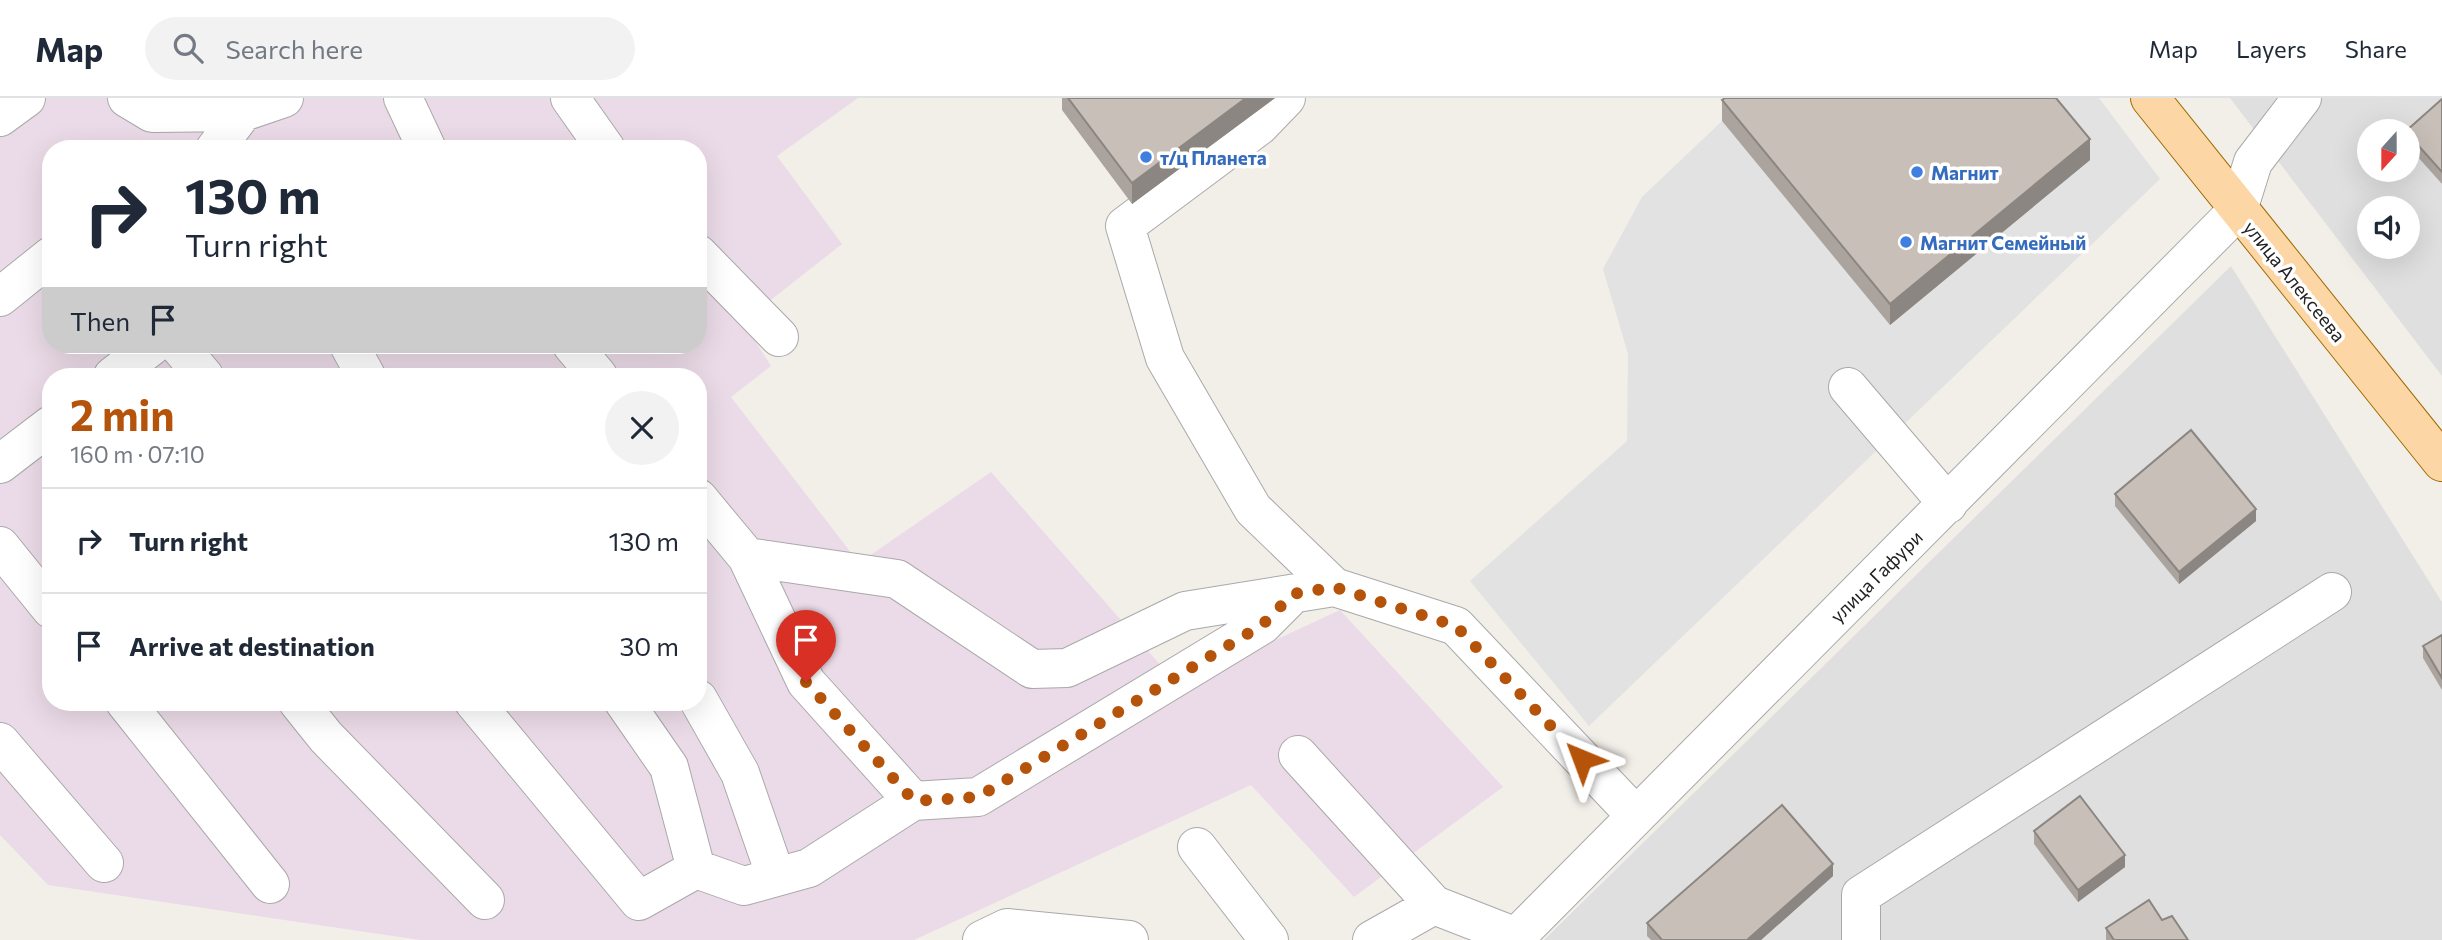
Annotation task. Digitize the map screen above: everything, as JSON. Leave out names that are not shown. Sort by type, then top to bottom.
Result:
[{"type":"main road","name":"улица Алексеева","points":[[2150,98],[2442,462]]},
{"type":"street","points":[[0,117],[26,98]]},
{"type":"street","points":[[127,98],[152,113],[243,111],[284,98]]},
{"type":"street","points":[[403,98],[423,140]]},
{"type":"street","points":[[570,98],[600,140]]},
{"type":"street","points":[[1286,98],[1259,127],[1125,226],[1165,358],[1253,509],[1334,587],[1456,626],[1636,816]]},
{"type":"street","points":[[2238,210],[2253,162],[2302,98]]},
{"type":"street","points":[[222,140],[243,111]]},
{"type":"street","name":"улица Гафури","points":[[1514,938],[2238,210]]},
{"type":"street","points":[[0,297],[42,263]]},
{"type":"street","points":[[707,263],[779,337]]},
{"type":"street","points":[[123,368],[141,354]]},
{"type":"street","points":[[186,354],[197,368]]},
{"type":"street","points":[[580,354],[591,368]]},
{"type":"street","points":[[1848,387],[1948,504]]},
{"type":"street","points":[[0,464],[42,432]]},
{"type":"street","points":[[707,509],[747,556],[806,682],[914,801]]},
{"type":"street","points":[[0,546],[42,598]]},
{"type":"street","points":[[747,556],[897,579],[1032,669],[1067,668],[1185,611],[1334,587]]},
{"type":"street","points":[[1861,940],[1861,895],[2332,592]]},
{"type":"street","points":[[481,711],[639,901],[696,869],[744,886],[809,868],[914,801],[978,797],[1262,625],[1293,594]]},
{"type":"street","points":[[132,711],[270,884]]},
{"type":"street","points":[[305,711],[326,737],[485,900]]},
{"type":"street","points":[[630,711],[669,767],[696,869]]},
{"type":"street","points":[[705,711],[740,773],[776,877]]},
{"type":"street","points":[[0,741],[104,863]]},
{"type":"street","points":[[1298,755],[1434,905],[1514,938]]},
{"type":"street","points":[[1197,847],[1269,940]]},
{"type":"street","points":[[1373,940],[1434,905]]},
{"type":"street","points":[[982,940],[1007,928],[1129,940]]},
{"type":"shaded area","points":[[0,98],[858,98],[777,156],[842,244],[743,322],[771,366],[731,397],[859,563],[991,472],[1178,685],[1340,610],[1503,787],[1354,897],[1251,785],[914,940],[420,940],[48,885],[0,835]]},
{"type":"shaded area","points":[[2038,98],[2099,98],[2160,179],[1589,726],[1470,581],[1627,441],[1628,354],[1603,269],[1642,197],[1722,121],[1890,324]]},
{"type":"shaded area","points":[[2230,98],[2442,98],[2442,376]]},
{"type":"shaded area","points":[[2231,266],[2442,602],[2442,940],[1544,940]]},
{"type":"building","name":"т/ц Планета","points":[[1068,98],[1246,98],[1132,183]]},
{"type":"building","name":"Магнит Семейный","points":[[2056,98],[2090,139],[1890,304],[1722,100]]},
{"type":"building","points":[[2442,99],[2442,172],[2420,147],[2420,119]]},
{"type":"building","points":[[2191,430],[2256,509],[2179,572],[2115,494]]},
{"type":"building","points":[[2442,635],[2442,678],[2423,646]]},
{"type":"building","points":[[2080,796],[2125,855],[2078,890],[2034,831]]},
{"type":"building","points":[[1782,805],[1833,864],[1747,940],[1662,940],[1647,923]]},
{"type":"building","points":[[2149,900],[2162,920],[2172,916],[2188,940],[2114,940],[2106,928]]},
{"type":"place","name":"т/ц Планета","points":[[1146,157]]},
{"type":"place","name":"Магнит","points":[[1917,172]]},
{"type":"place","name":"Магнит Семейный","points":[[1906,242]]},
{"type":"route","points":[[806,682],[914,801],[978,797],[1262,625],[1293,594],[1334,587],[1456,626],[1582,759]]}]
